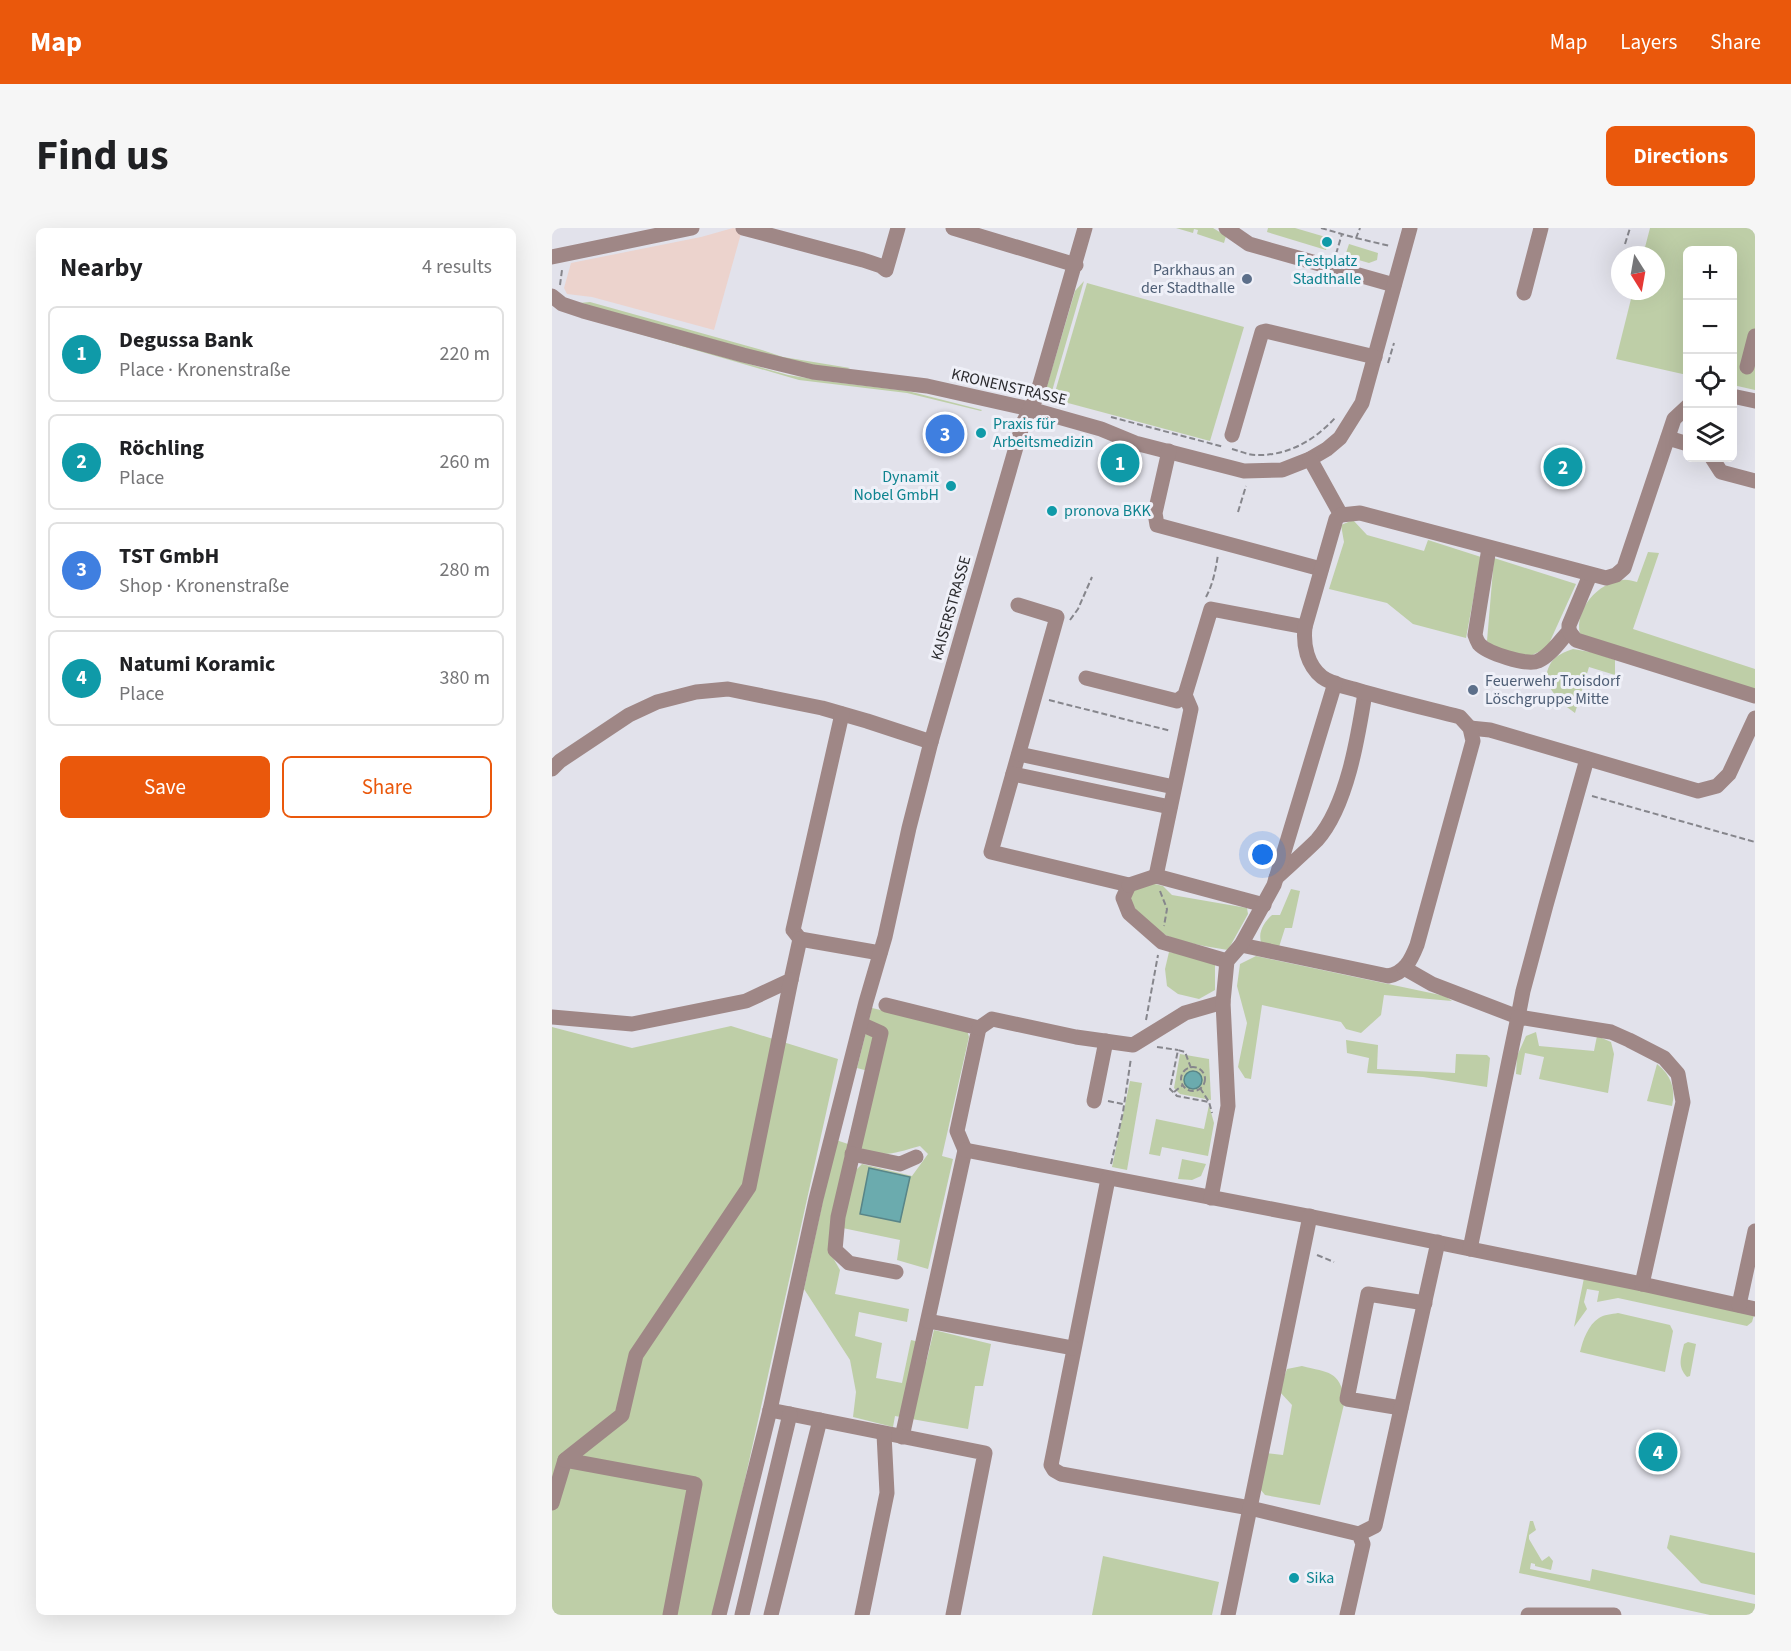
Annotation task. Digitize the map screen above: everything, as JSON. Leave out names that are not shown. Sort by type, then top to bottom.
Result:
[{"type":"street","points":[[558,256],[632,234],[692,228]]},
{"type":"street","points":[[743,228],[864,260],[886,270],[898,228]]},
{"type":"street","points":[[953,228],[1076,265]]},
{"type":"street","name":"KAISERSTRASSE","points":[[719,1615],[770,1410],[816,1199],[880,953],[931,742],[1023,423],[1038,392],[1085,228]]},
{"type":"street","points":[[1226,228],[1263,254],[1331,267],[1394,285]]},
{"type":"street","name":"KRONENSTRASSE","points":[[557,293],[561,304],[778,365],[822,374],[927,386],[1030,409],[1101,429],[1135,443],[1244,471],[1282,470],[1310,459],[1327,449],[1340,438],[1362,403],[1410,228]]},
{"type":"street","points":[[1524,293],[1541,228]]},
{"type":"street","points":[[1232,435],[1262,332],[1266,331],[1375,357]]},
{"type":"street","points":[[1747,367],[1755,336]]},
{"type":"street","points":[[1737,397],[1755,401]]},
{"type":"street","points":[[1241,945],[1388,975],[1396,974],[1404,968],[1410,962],[1417,945],[1473,741],[1470,728],[1460,717],[1365,693],[1323,679],[1308,658],[1304,642],[1305,627],[1334,523],[1341,515],[1360,513],[1590,575],[1606,578],[1616,575],[1624,568],[1674,419],[1685,408]]},
{"type":"street","points":[[1668,438],[1683,442]]},
{"type":"street","points":[[1168,451],[1155,513],[1157,525],[1321,570]]},
{"type":"street","points":[[1310,459],[1341,515]]},
{"type":"street","points":[[1715,462],[1721,472],[1755,480]]},
{"type":"street","points":[[1489,548],[1475,635],[1478,643],[1485,649],[1523,663],[1537,662],[1551,652],[1569,632]]},
{"type":"street","points":[[1590,575],[1569,625],[1569,632],[1576,640],[1755,696]]},
{"type":"street","points":[[1018,605],[1057,617],[991,852],[1129,885],[1156,876],[1264,905]]},
{"type":"street","points":[[1086,678],[1177,701],[1185,695],[1211,609],[1305,627]]},
{"type":"street","points":[[1211,1198],[1228,1106],[1223,1002],[1227,960],[1241,945],[1264,905],[1276,878],[1335,683]]},
{"type":"street","points":[[552,769],[560,761],[629,715],[657,702],[696,692],[728,689],[842,714],[931,742]]},
{"type":"street","points":[[1276,878],[1318,838],[1333,813],[1341,796],[1358,740],[1365,693]]},
{"type":"street","points":[[1156,876],[1191,709],[1185,695]]},
{"type":"street","points":[[842,714],[793,930],[800,939],[880,953]]},
{"type":"street","points":[[1470,728],[1490,730],[1698,791],[1718,786],[1729,774],[1755,718]]},
{"type":"street","points":[[1019,754],[1174,787]]},
{"type":"street","points":[[1470,1249],[1534,948],[1587,759]]},
{"type":"street","points":[[1105,793],[1109,772]]},
{"type":"street","points":[[1013,774],[1170,807]]},
{"type":"street","points":[[1129,885],[1123,898],[1129,914],[1162,942],[1227,960]]},
{"type":"street","points":[[552,1503],[565,1460],[622,1415],[636,1355],[749,1187],[800,939]]},
{"type":"street","points":[[1404,968],[1432,984],[1518,1017],[1611,1032],[1664,1058],[1678,1074],[1683,1102],[1642,1284]]},
{"type":"street","points":[[552,1017],[632,1024],[746,1001],[790,980]]},
{"type":"street","points":[[902,1437],[965,1150],[957,1131],[979,1028],[992,1019],[1076,1037],[1133,1045],[1185,1013],[1223,1002]]},
{"type":"street","points":[[886,1005],[979,1028]]},
{"type":"street","points":[[861,1024],[881,1033],[838,1217],[835,1250],[849,1263],[896,1272]]},
{"type":"street","points":[[1094,1101],[1106,1041]]},
{"type":"street","points":[[965,1150],[1310,1216],[1755,1309]]},
{"type":"street","points":[[852,1154],[900,1164],[916,1157]]},
{"type":"street","points":[[1108,1179],[1051,1457],[1054,1470],[1060,1474],[1250,1508],[1359,1534],[1375,1526],[1438,1242]]},
{"type":"street","points":[[1228,1615],[1310,1216]]},
{"type":"street","points":[[1739,1305],[1755,1231]]},
{"type":"street","points":[[1401,1408],[1347,1399],[1368,1294],[1425,1302]]},
{"type":"street","points":[[928,1321],[1073,1348]]},
{"type":"street","points":[[770,1410],[985,1453],[953,1615]]},
{"type":"street","points":[[742,1615],[790,1414]]},
{"type":"street","points":[[771,1615],[820,1420]]},
{"type":"street","points":[[862,1615],[887,1493],[884,1434]]},
{"type":"street","points":[[565,1460],[695,1484],[670,1615]]},
{"type":"street","points":[[1347,1615],[1363,1544],[1359,1534]]},
{"type":"street","points":[[1528,1615],[1614,1615]]},
{"type":"path","points":[[1321,228],[1390,246]]},
{"type":"path","points":[[1356,238],[1360,228]]},
{"type":"path","points":[[1625,244],[1630,228]]},
{"type":"path","points":[[1331,267],[1342,234]]},
{"type":"path","points":[[557,293],[564,266],[558,256]]},
{"type":"path","points":[[1238,512],[1247,482]]},
{"type":"path","points":[[1210,589],[1217,567]]},
{"type":"path","points":[[1040,698],[1180,733]]},
{"type":"path","points":[[1578,792],[1755,842]]},
{"type":"path","points":[[1191,1068],[1185,1052],[1178,1050],[1170,1089],[1177,1096],[1209,1102]]},
{"type":"path","points":[[1108,1179],[1123,1112],[1131,1054]]},
{"type":"path","points":[[1191,1068],[1198,1069],[1203,1073],[1205,1079],[1200,1088],[1191,1091],[1183,1085],[1182,1076],[1185,1070],[1191,1068]]},
{"type":"path","points":[[1174,1092],[1183,1085]]},
{"type":"path","points":[[1200,1088],[1209,1102],[1212,1114]]},
{"type":"path","points":[[1310,1252],[1334,1262]]},
{"type":"shaded area","points":[[733,228],[742,230],[714,330],[592,297],[567,294],[564,288],[571,263],[701,237]]},
{"type":"green space","points":[[1176,228],[1213,228],[1226,236],[1224,243],[1197,234],[1198,230],[1194,229],[1193,233]]},
{"type":"green space","points":[[1268,228],[1295,228],[1329,238],[1326,250],[1267,232]]},
{"type":"green space","points":[[1650,228],[1755,228],[1755,390],[1737,386],[1737,246],[1683,246],[1683,374],[1616,359],[1631,300],[1665,300],[1665,246],[1645,246]]},
{"type":"green space","points":[[1349,244],[1378,253],[1377,260],[1369,263],[1345,256]]},
{"type":"green space","points":[[1084,281],[1050,398],[1044,396],[1075,291]]},
{"type":"green space","points":[[1087,283],[1244,327],[1210,441],[1053,399]]},
{"type":"green space","points":[[590,302],[783,357],[850,368],[845,370],[799,363],[579,303]]},
{"type":"green space","points":[[595,321],[788,375],[908,391],[982,410],[907,393],[799,380]]},
{"type":"green space","points":[[1353,520],[1367,535],[1424,551],[1428,540],[1481,557],[1466,638],[1413,624],[1387,603],[1329,589],[1344,542],[1341,525]]},
{"type":"green space","points":[[1648,552],[1659,553],[1633,629],[1755,669],[1755,690],[1580,634],[1581,616],[1590,599],[1605,586],[1614,582],[1626,580],[1637,582]]},
{"type":"green space","points":[[1494,558],[1576,584],[1547,648],[1530,656],[1497,650],[1487,641]]},
{"type":"green space","points":[[1573,649],[1596,653],[1615,660],[1615,675],[1589,667],[1575,713],[1560,702],[1545,681],[1553,660]]},
{"type":"green space","points":[[1151,883],[1163,886],[1172,895],[1247,908],[1248,914],[1228,950],[1170,937],[1146,922],[1129,897],[1134,887]]},
{"type":"green space","points":[[1291,889],[1300,891],[1292,928],[1285,928],[1279,947],[1261,942],[1260,935],[1264,924],[1272,915],[1280,915]]},
{"type":"green space","points":[[1169,952],[1215,960],[1215,990],[1199,999],[1178,994],[1167,986],[1165,969]]},
{"type":"green space","points":[[1256,956],[1445,996],[1452,1001],[1384,995],[1381,1015],[1361,1033],[1346,1029],[1341,1022],[1262,1005],[1251,1079],[1245,1078],[1238,1067],[1247,1023],[1237,986],[1240,964]]},
{"type":"green space","points":[[872,1008],[967,1030],[969,1037],[942,1156],[953,1159],[928,1269],[897,1260],[900,1240],[833,1226],[828,1249],[840,1270],[835,1294],[909,1309],[907,1322],[859,1312],[855,1336],[882,1343],[876,1378],[902,1383],[911,1340],[919,1342],[916,1360],[926,1363],[934,1330],[991,1344],[983,1386],[975,1386],[968,1429],[895,1416],[893,1427],[853,1417],[856,1392],[850,1360],[804,1289],[836,1140],[848,1144],[854,1172],[862,1164],[912,1176],[928,1154],[920,1146],[880,1154],[854,1145],[872,1072],[857,1068]]},
{"type":"green space","points":[[731,1026],[838,1059],[715,1615],[552,1615],[552,1027],[632,1048]]},
{"type":"green space","points":[[1536,1032],[1539,1046],[1594,1051],[1597,1036],[1611,1042],[1614,1054],[1608,1093],[1539,1079],[1544,1057],[1525,1053],[1521,1075],[1516,1074],[1517,1056],[1526,1036]]},
{"type":"green space","points":[[1346,1040],[1378,1045],[1377,1069],[1455,1073],[1456,1054],[1487,1055],[1490,1058],[1487,1087],[1423,1077],[1367,1073],[1369,1058],[1347,1053]]},
{"type":"green space","points":[[1180,1054],[1209,1059],[1211,1100],[1180,1094],[1174,1088]]},
{"type":"green space","points":[[1657,1064],[1666,1073],[1671,1083],[1672,1106],[1647,1101]]},
{"type":"green space","points":[[1130,1081],[1142,1083],[1127,1170],[1112,1167]]},
{"type":"green space","points":[[1209,1105],[1214,1123],[1208,1156],[1162,1147],[1160,1156],[1149,1154],[1156,1119],[1204,1129]]},
{"type":"green space","points":[[1182,1159],[1206,1164],[1201,1176],[1192,1180],[1178,1179]]},
{"type":"green space","points":[[1584,1278],[1754,1315],[1752,1322],[1747,1326],[1618,1298],[1597,1302],[1599,1291],[1587,1289],[1584,1302],[1587,1309],[1574,1327]]},
{"type":"green space","points":[[1618,1313],[1670,1325],[1673,1331],[1665,1372],[1580,1352],[1586,1333],[1595,1321],[1603,1316]]},
{"type":"green space","points":[[1688,1342],[1696,1344],[1690,1376],[1687,1377],[1681,1362],[1684,1344]]},
{"type":"green space","points":[[1302,1366],[1331,1374],[1340,1383],[1345,1400],[1320,1505],[1265,1495],[1260,1489],[1266,1453],[1283,1455],[1292,1405],[1279,1391],[1287,1369]]},
{"type":"green space","points":[[1530,1521],[1533,1521],[1536,1530],[1529,1535],[1529,1539],[1542,1561],[1549,1556],[1553,1561],[1551,1570],[1531,1563],[1530,1569],[1590,1581],[1592,1569],[1755,1604],[1755,1615],[1710,1615],[1519,1573]]},
{"type":"green space","points":[[1670,1535],[1755,1553],[1755,1595],[1701,1583],[1667,1548]]},
{"type":"green space","points":[[1103,1556],[1219,1582],[1212,1615],[1092,1615]]},
{"type":"water","points":[[1193,1071],[1199,1074],[1202,1080],[1199,1086],[1193,1089],[1187,1086],[1184,1080],[1187,1074]]},
{"type":"water","points":[[869,1168],[910,1177],[900,1222],[860,1214]]},
{"type":"place","name":"Festplatz Stadthalle","points":[[1327,242]]},
{"type":"place","name":"Parkhaus an der Stadthalle","points":[[1247,279]]},
{"type":"place","name":"Praxis für Arbeitsmedizin","points":[[981,433]]},
{"type":"place","name":"TST GmbH","points":[[945,434]]},
{"type":"place","name":"Degussa Bank","points":[[1120,463]]},
{"type":"place","name":"Röchling","points":[[1563,467]]},
{"type":"place","name":"Dynamit Nobel GmbH","points":[[951,486]]},
{"type":"place","name":"pronova BKK","points":[[1052,511]]},
{"type":"place","name":"Feuerwehr Troisdorf Löschgruppe Mitte","points":[[1473,690]]},
{"type":"place","name":"Natumi Koramic","points":[[1658,1452]]},
{"type":"place","name":"Sika","points":[[1294,1578]]}]
